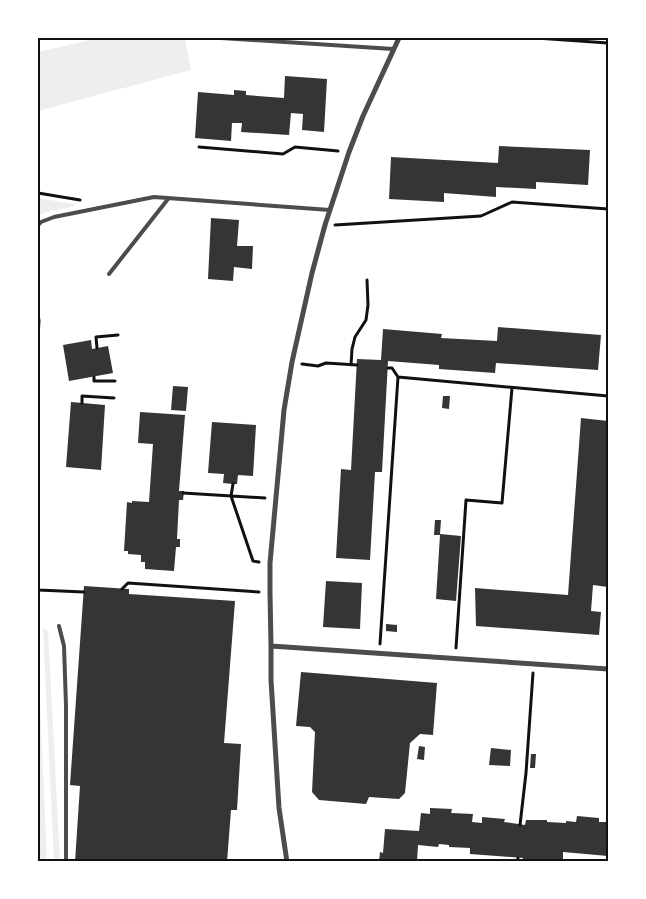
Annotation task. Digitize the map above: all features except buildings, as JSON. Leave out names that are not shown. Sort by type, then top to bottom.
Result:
[{"type":"street","points":[[287,862],[278,798],[270,680],[270,563],[284,410],[292,362],[312,273],[325,226],[363,116],[399,38]]},
{"type":"street","points":[[271,646],[608,669]]},
{"type":"lane","points":[[221,38],[393,49]]},
{"type":"lane","points":[[38,225],[54,216],[154,197],[330,210]]},
{"type":"lane","points":[[110,274],[168,198]]},
{"type":"lane","points":[[59,626],[64,646],[66,706],[66,862]]},
{"type":"path","points":[[536,38],[608,43]]},
{"type":"path","points":[[199,147],[283,154],[295,147],[349,152]]},
{"type":"path","points":[[38,194],[77,200],[96,208]]},
{"type":"path","points":[[325,226],[481,216],[512,202],[608,209]]},
{"type":"path","points":[[352,365],[352,349],[355,337],[366,320],[368,305],[367,280]]},
{"type":"path","points":[[38,314],[38,336]]},
{"type":"path","points":[[98,348],[96,337],[118,335]]},
{"type":"path","points":[[292,362],[318,366],[326,363],[357,365]]},
{"type":"path","points":[[380,654],[398,377],[392,368],[388,368]]},
{"type":"path","points":[[94,376],[94,381],[115,380]]},
{"type":"path","points":[[398,377],[608,396]]},
{"type":"path","points":[[456,659],[466,500],[502,503],[512,388]]},
{"type":"path","points":[[82,403],[82,396],[114,398]]},
{"type":"path","points":[[232,484],[231,496],[253,561],[270,563]]},
{"type":"path","points":[[183,493],[276,498]]},
{"type":"path","points":[[38,566],[38,590],[84,592]]},
{"type":"path","points":[[122,588],[128,583],[270,593]]},
{"type":"path","points":[[520,824],[526,773],[534,665]]},
{"type":"shaded area","points":[[99,38],[185,38],[191,70],[38,111],[38,52]]},
{"type":"shaded area","points":[[38,198],[74,204],[75,206],[43,213],[38,216]]},
{"type":"shaded area","points":[[43,627],[48,631],[60,861],[54,861]]},
{"type":"shaded area","points":[[38,659],[46,838],[47,862],[38,861]]}]
